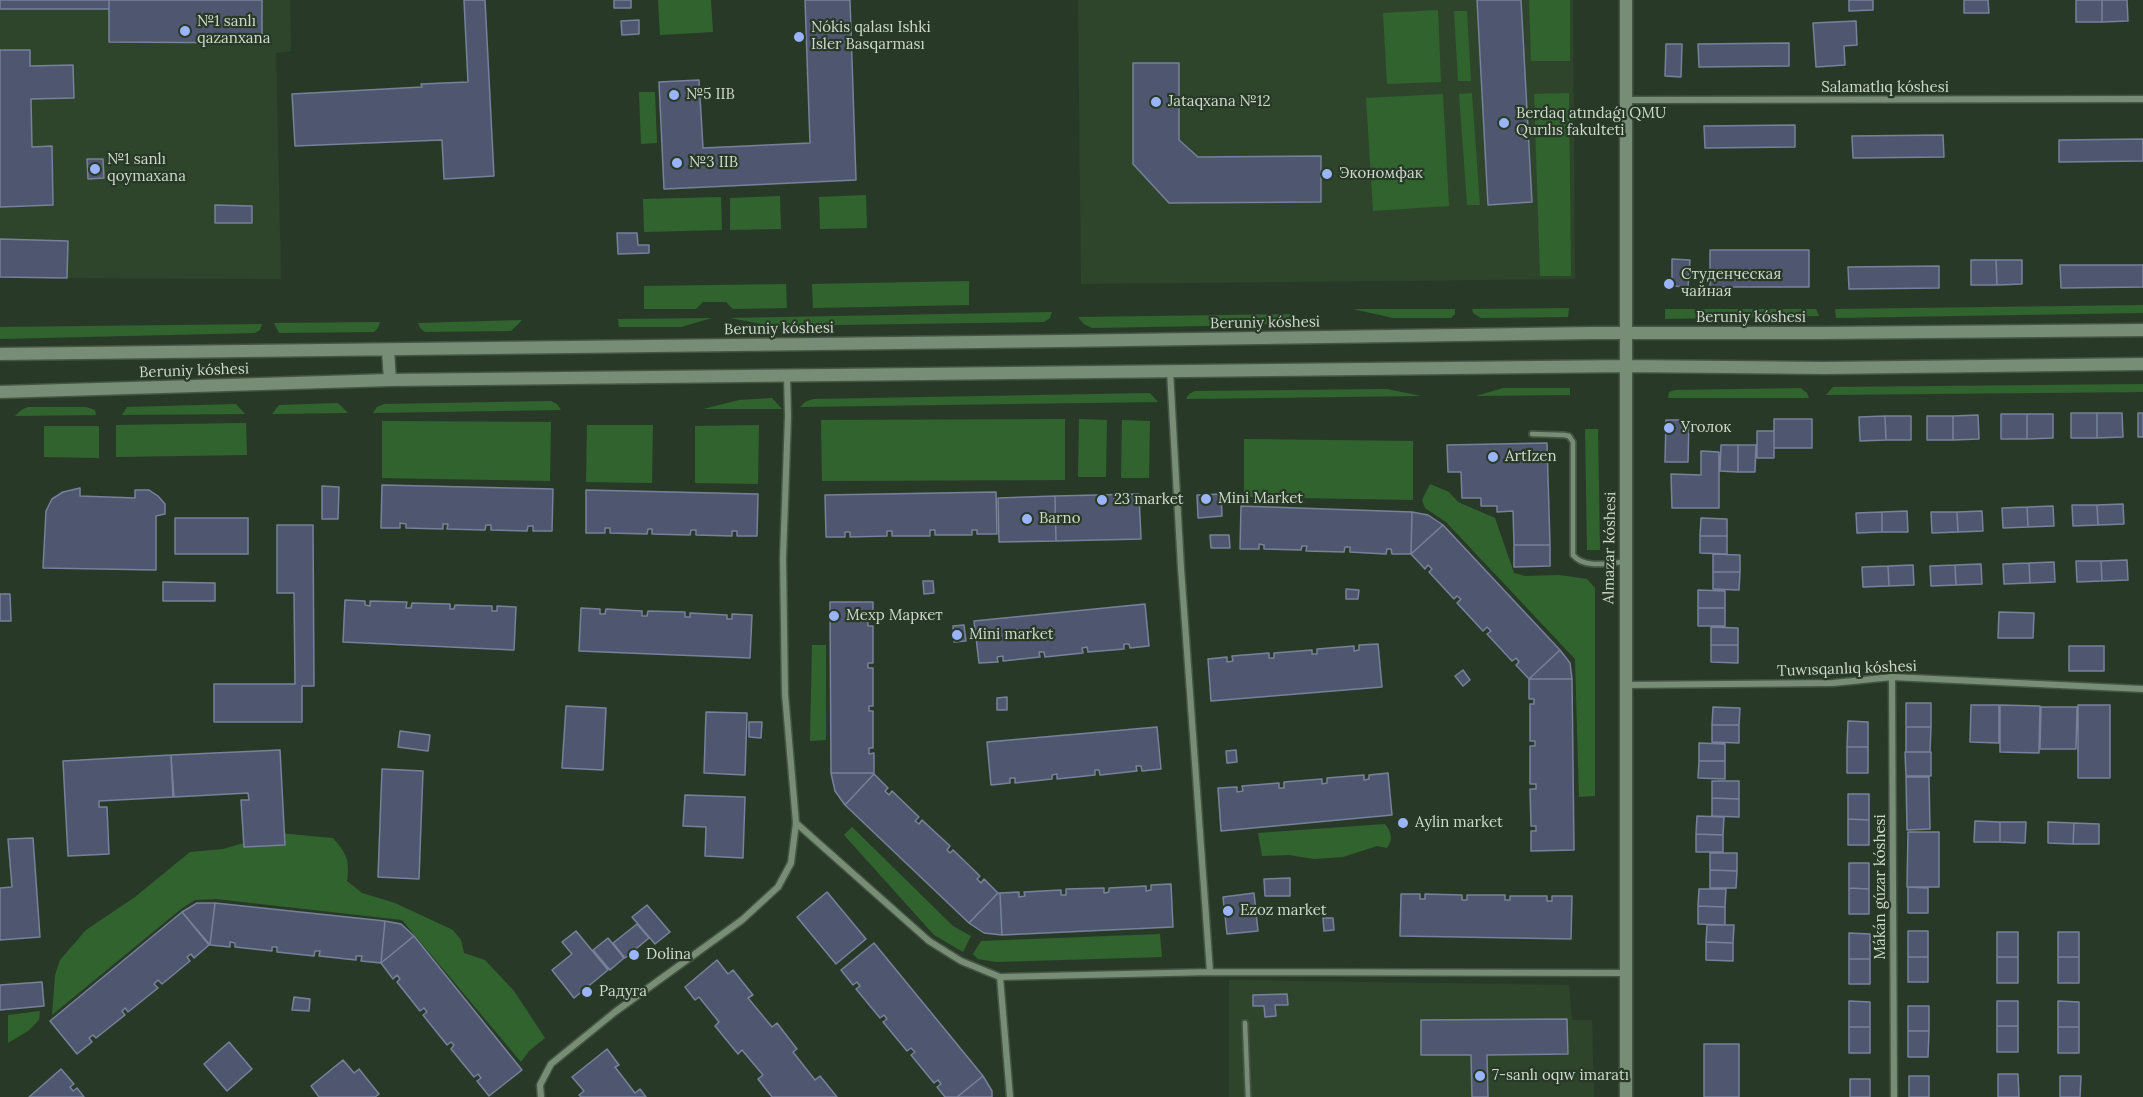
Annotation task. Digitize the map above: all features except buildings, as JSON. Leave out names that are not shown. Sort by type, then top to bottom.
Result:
[{"type":"street","name":"Almazar kóshesi","points":[[1626,0],[1627,366],[1624,562],[1626,1097]]},
{"type":"street","name":"Salamatlıq kóshesi","points":[[1627,100],[2143,99]]},
{"type":"street","name":"Beruniy kóshesi","points":[[0,354],[1626,333],[2143,330]]},
{"type":"street","points":[[388,350],[390,380]]},
{"type":"street","name":"Beruniy kóshesi","points":[[0,392],[390,380],[1627,366],[1825,368],[2143,364]]},
{"type":"street","points":[[1170,371],[1182,579],[1210,972]]},
{"type":"street","points":[[541,1097],[540,1085],[551,1064],[615,1012],[742,920],[778,887],[791,863],[796,823],[785,694],[783,547],[788,416],[787,375]]},
{"type":"street","name":"Tuwısqanlıq kóshesi","points":[[1624,685],[1833,683],[1892,676],[2143,689]]},
{"type":"street","name":"Mákán gúzar kóshesi","points":[[1892,676],[1894,1097]]},
{"type":"street","points":[[796,823],[929,941],[961,961],[999,977],[1210,972],[1626,973]]},
{"type":"street","points":[[999,977],[1010,1097]]},
{"type":"lane","points":[[1532,434],[1564,435],[1569,436],[1573,442],[1573,555],[1578,561],[1587,564],[1624,562]]},
{"type":"lane","points":[[1245,1023],[1248,1097]]},
{"type":"shaded area","points":[[0,0],[290,0],[291,51],[276,53],[281,279],[67,278],[67,241],[0,239]]},
{"type":"shaded area","name":"Экономфак","points":[[1078,0],[1573,0],[1575,279],[1081,284]]},
{"type":"shaded area","points":[[1229,980],[1569,985],[1572,1020],[1592,1020],[1594,1097],[1229,1097]]},
{"type":"green space","points":[[658,0],[711,0],[713,32],[660,35]]},
{"type":"green space","points":[[1529,0],[1570,0],[1570,61],[1531,61]]},
{"type":"green space","points":[[1438,10],[1441,82],[1387,84],[1383,13]]},
{"type":"green space","points":[[1454,11],[1467,11],[1471,81],[1458,81]]},
{"type":"green space","points":[[639,92],[655,92],[657,143],[641,144]]},
{"type":"green space","points":[[1472,93],[1480,205],[1467,205],[1459,94]]},
{"type":"green space","points":[[1569,93],[1571,276],[1540,276],[1534,94]]},
{"type":"green space","points":[[1443,94],[1449,206],[1373,211],[1366,98]]},
{"type":"green space","points":[[866,195],[867,228],[820,229],[819,197]]},
{"type":"green space","points":[[780,196],[781,229],[730,230],[730,198]]},
{"type":"green space","points":[[721,197],[722,230],[644,232],[643,199]]},
{"type":"green space","points":[[969,281],[969,305],[813,308],[812,284]]},
{"type":"green space","points":[[786,284],[787,308],[733,309],[726,302],[703,302],[696,309],[644,309],[644,286]]},
{"type":"green space","points":[[2143,305],[2143,313],[1836,318],[1835,309]]},
{"type":"green space","points":[[1569,308],[1568,317],[1481,318],[1473,313],[1472,309]]},
{"type":"green space","points":[[1353,309],[1455,309],[1455,314],[1451,318],[1393,318]]},
{"type":"green space","points":[[1665,309],[1816,309],[1819,316],[1665,319]]},
{"type":"green space","points":[[1052,312],[1050,318],[1044,322],[772,326],[730,318]]},
{"type":"green space","points":[[1297,314],[1263,325],[1092,328],[1078,317]]},
{"type":"green space","points":[[712,318],[681,327],[619,327],[618,319]]},
{"type":"green space","points":[[522,320],[511,331],[425,332],[418,323]]},
{"type":"green space","points":[[380,322],[374,332],[279,333],[274,323]]},
{"type":"green space","points":[[262,324],[260,330],[255,333],[0,339],[0,327]]},
{"type":"green space","points":[[2143,384],[2143,392],[1826,395],[1833,387]]},
{"type":"green space","points":[[1503,388],[1570,388],[1570,395],[1476,396]]},
{"type":"green space","points":[[1801,388],[1809,398],[1668,398],[1669,392],[1675,390]]},
{"type":"green space","points":[[1387,389],[1421,396],[1186,399],[1195,391]]},
{"type":"green space","points":[[1150,393],[1158,402],[800,407],[813,399]]},
{"type":"green space","points":[[772,398],[782,409],[703,409],[739,400]]},
{"type":"green space","points":[[551,401],[561,410],[373,413],[377,407],[384,404]]},
{"type":"green space","points":[[338,403],[348,413],[272,414],[279,405]]},
{"type":"green space","points":[[236,404],[245,414],[122,415],[127,407]]},
{"type":"green space","points":[[28,407],[86,407],[95,410],[96,415],[15,416]]},
{"type":"green space","points":[[1065,419],[1065,480],[822,481],[821,420]]},
{"type":"green space","points":[[1079,419],[1107,420],[1106,477],[1078,477]]},
{"type":"green space","points":[[1122,420],[1150,421],[1149,478],[1121,478]]},
{"type":"green space","points":[[382,421],[551,422],[550,481],[382,478]]},
{"type":"green space","points":[[246,423],[247,455],[116,457],[116,425]]},
{"type":"green space","points":[[587,425],[653,425],[652,483],[586,482]]},
{"type":"green space","points":[[759,425],[758,484],[695,483],[695,426]]},
{"type":"green space","points":[[44,426],[99,426],[99,458],[44,457]]},
{"type":"green space","points":[[1585,429],[1598,429],[1600,550],[1587,550]]},
{"type":"green space","points":[[1244,439],[1413,441],[1413,500],[1244,497]]},
{"type":"green space","points":[[1430,484],[1449,492],[1458,502],[1495,518],[1514,573],[1525,576],[1559,575],[1587,579],[1595,588],[1595,796],[1579,797],[1575,659],[1446,522],[1425,508],[1422,500]]},
{"type":"green space","points":[[812,645],[826,645],[826,740],[810,741]]},
{"type":"green space","points":[[1385,824],[1391,836],[1387,848],[1377,846],[1343,857],[1314,859],[1289,855],[1262,856],[1258,833]]},
{"type":"green space","points":[[852,827],[953,926],[971,936],[963,952],[934,935],[844,835]]},
{"type":"green space","points":[[278,833],[333,838],[346,858],[347,881],[362,893],[395,903],[453,930],[461,940],[464,953],[485,960],[514,991],[545,1038],[529,1051],[521,1062],[402,920],[216,899],[195,900],[181,909],[52,1015],[55,975],[60,960],[86,930],[135,897],[190,852],[223,849]]},
{"type":"green space","points":[[1160,934],[1162,957],[996,962],[978,959],[973,954],[981,941]]},
{"type":"green space","points":[[40,1011],[39,1020],[28,1031],[8,1043],[8,1015]]},
{"type":"place","name":"№1 sanlı qazanxana","points":[[185,31]]},
{"type":"place","name":"Nókis qalası Ishki Isler Basqarması","points":[[799,37]]},
{"type":"place","name":"№5 IIB","points":[[674,95]]},
{"type":"place","name":"Jataqxana №12","points":[[1156,102]]},
{"type":"place","name":"Berdaq atındaǵı QMU Qurılıs fakulteti","points":[[1504,123]]},
{"type":"place","name":"№3 IIB","points":[[677,163]]},
{"type":"place","name":"№1 sanlı qoymaxana","points":[[95,169]]},
{"type":"place","name":"Экономфак","points":[[1327,174]]},
{"type":"place","name":"Студенческая чайная","points":[[1669,284]]},
{"type":"place","name":"Уголок","points":[[1669,428]]},
{"type":"place","name":"ArtIzen","points":[[1493,457]]},
{"type":"place","name":"Mini Market","points":[[1206,499]]},
{"type":"place","name":"23 market","points":[[1102,500]]},
{"type":"place","name":"Barno","points":[[1027,519]]},
{"type":"place","name":"Мехр Маркет","points":[[834,616]]},
{"type":"place","name":"Mini market","points":[[957,635]]},
{"type":"place","name":"Aylin market","points":[[1403,823]]},
{"type":"place","name":"Ezoz market","points":[[1228,911]]},
{"type":"place","name":"Dolina","points":[[634,955]]},
{"type":"place","name":"Радуга","points":[[587,992]]},
{"type":"place","name":"7-sanlı oqıw imaratı","points":[[1480,1076]]}]
